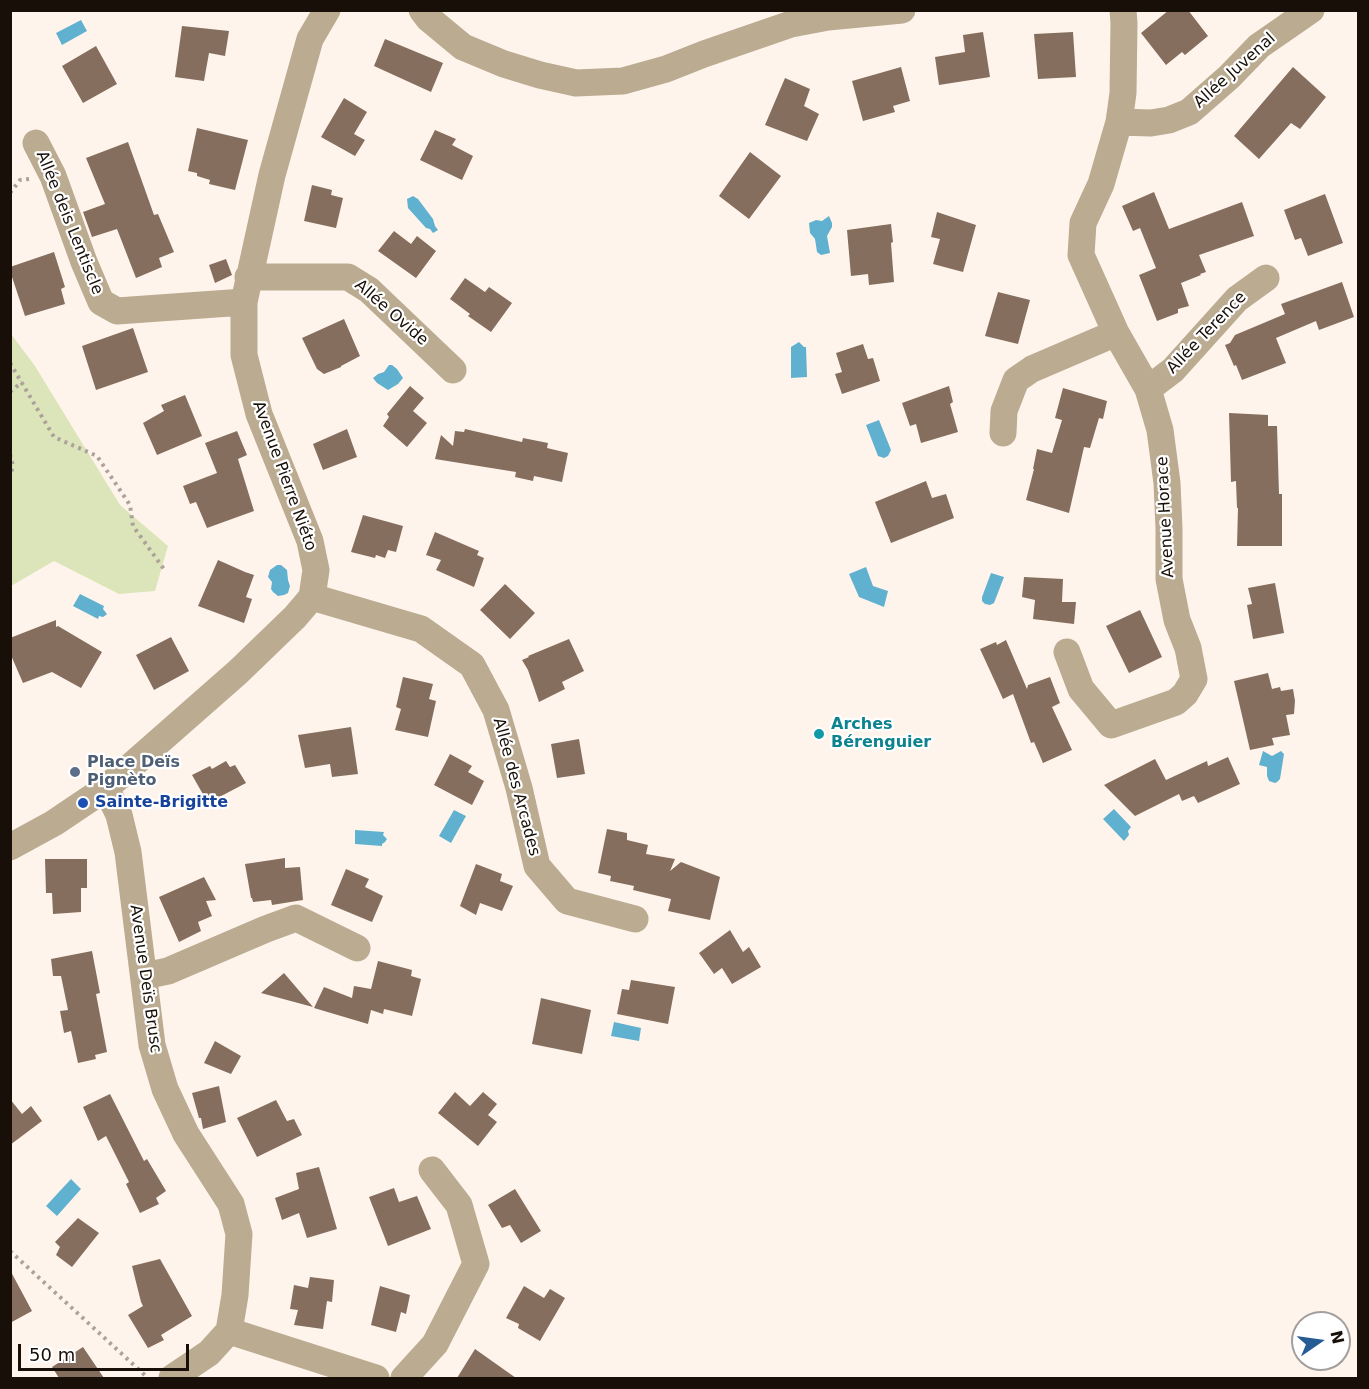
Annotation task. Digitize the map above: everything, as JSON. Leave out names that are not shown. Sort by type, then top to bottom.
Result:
[{"type":"street","name":"Avenue Pierre Niéto","points":[[312,597],[316,570],[310,541],[259,414],[244,355],[246,289],[272,175],[310,39],[327,10]]},
{"type":"street","points":[[422,10],[463,47],[504,64],[576,83],[623,81],[666,69],[790,24],[828,14],[902,10]]},
{"type":"street","name":"Avenue Horace","points":[[1067,652],[1081,689],[1111,725],[1176,702],[1185,694],[1194,679],[1188,648],[1177,620],[1169,579],[1167,483],[1161,430],[1148,389],[1116,333],[1081,255],[1083,223],[1101,184],[1119,122],[1123,93],[1123,10]]},
{"type":"street","name":"Allée Juvenal","points":[[1119,122],[1151,123],[1169,120],[1189,112],[1229,77],[1259,46],[1311,10]]},
{"type":"street","name":"Allée deis Lentiscle","points":[[36,143],[53,176],[101,302],[117,311],[246,289]]},
{"type":"street","name":"Allée Ovide","points":[[246,289],[348,277],[369,290],[453,370]]},
{"type":"street","name":"Allée Terence","points":[[1148,389],[1173,370],[1238,299],[1266,278]]},
{"type":"street","points":[[1003,432],[1004,411],[1016,380],[1032,369],[1116,333]]},
{"type":"street","points":[[10,847],[54,823],[106,788],[238,672],[295,617],[312,597]]},
{"type":"street","name":"Allée des Arcades","points":[[312,597],[421,629],[472,665],[496,710],[519,788],[537,866],[567,901],[635,919]]},
{"type":"street","name":"Avenue Deïs Brusc","points":[[106,788],[119,815],[128,852],[152,1045],[165,1089],[186,1134],[231,1204],[238,1234],[235,1295],[229,1332]]},
{"type":"street","points":[[144,976],[168,971],[296,918],[357,948]]},
{"type":"street","points":[[404,1378],[435,1344],[476,1264],[459,1205],[432,1170]]},
{"type":"street","points":[[172,1378],[209,1353],[229,1332],[376,1378]]},
{"type":"path","points":[[10,194],[20,180]]},
{"type":"path","points":[[10,363],[54,437],[97,456],[130,505],[133,526],[166,572]]},
{"type":"path","points":[[10,392],[22,382]]},
{"type":"path","points":[[10,454],[13,466],[10,476]]},
{"type":"path","points":[[10,1251],[148,1378]]},
{"type":"green space","points":[[11,334],[35,366],[120,505],[168,546],[155,591],[119,594],[54,561],[11,586]]},
{"type":"water","points":[[81,20],[87,31],[62,45],[56,33]]},
{"type":"water","points":[[413,196],[418,199],[433,219],[438,230],[433,233],[426,228],[408,208],[407,199]]},
{"type":"water","points":[[829,216],[832,223],[827,236],[830,253],[821,255],[817,252],[809,223],[816,220],[822,221]]},
{"type":"water","points":[[799,342],[806,347],[807,377],[791,378],[791,347]]},
{"type":"water","points":[[389,365],[397,369],[403,378],[388,390],[373,378],[384,372]]},
{"type":"water","points":[[879,420],[891,450],[884,458],[878,456],[866,425]]},
{"type":"water","points":[[277,565],[287,570],[290,586],[288,593],[278,596],[271,589],[272,582],[268,577],[270,570]]},
{"type":"water","points":[[866,567],[873,586],[888,591],[884,607],[859,597],[849,574]]},
{"type":"water","points":[[991,573],[1004,577],[994,603],[990,605],[982,601],[982,597]]},
{"type":"water","points":[[80,594],[104,606],[103,609],[107,614],[103,617],[99,616],[98,619],[73,606]]},
{"type":"water","points":[[1263,751],[1272,756],[1281,751],[1284,754],[1280,779],[1275,783],[1269,781],[1267,767],[1259,765]]},
{"type":"water","points":[[1114,809],[1131,827],[1124,841],[1103,819]]},
{"type":"water","points":[[454,810],[466,816],[451,843],[439,836]]},
{"type":"water","points":[[355,830],[384,832],[383,835],[387,839],[382,846],[355,844]]},
{"type":"water","points":[[614,1022],[641,1028],[639,1041],[611,1036]]},
{"type":"water","points":[[71,1179],[81,1189],[57,1216],[46,1206]]},
{"type":"building","points":[[1169,10],[1188,10],[1208,36],[1185,55],[1182,52],[1166,65],[1141,33]]},
{"type":"building","points":[[182,26],[229,31],[225,56],[209,53],[204,81],[175,77]]},
{"type":"building","points":[[983,32],[990,77],[939,85],[935,57],[965,52],[963,35]]},
{"type":"building","points":[[1073,32],[1076,77],[1038,79],[1034,34]]},
{"type":"building","points":[[385,39],[443,63],[431,92],[374,66]]},
{"type":"building","points":[[96,46],[117,84],[83,103],[62,66]]},
{"type":"building","points":[[901,67],[910,101],[893,106],[895,112],[863,121],[852,81]]},
{"type":"building","points":[[1293,67],[1326,97],[1300,129],[1291,123],[1259,159],[1234,136]]},
{"type":"building","points":[[785,78],[810,89],[804,106],[819,114],[807,141],[765,125]]},
{"type":"building","points":[[344,98],[367,112],[354,134],[365,140],[355,156],[321,137]]},
{"type":"building","points":[[197,128],[248,140],[235,190],[209,184],[210,180],[188,171]]},
{"type":"building","points":[[435,130],[456,139],[452,145],[473,156],[462,180],[420,160]]},
{"type":"building","points":[[128,142],[154,215],[158,214],[174,252],[159,258],[162,267],[136,278],[117,229],[92,237],[83,212],[105,204],[86,158]]},
{"type":"building","points":[[750,152],[781,176],[749,219],[719,196]]},
{"type":"building","points":[[312,185],[332,190],[331,195],[343,198],[336,228],[304,221]]},
{"type":"building","points":[[1154,192],[1169,229],[1242,202],[1254,236],[1199,255],[1206,272],[1181,283],[1189,306],[1178,309],[1178,313],[1157,321],[1139,275],[1156,268],[1140,228],[1133,231],[1122,206]]},
{"type":"building","points":[[1325,194],[1343,243],[1308,256],[1301,238],[1295,240],[1284,210]]},
{"type":"building","points":[[937,212],[976,225],[963,272],[933,264],[940,239],[931,237]]},
{"type":"building","points":[[891,224],[894,282],[869,285],[868,274],[851,276],[847,230]]},
{"type":"building","points":[[394,231],[411,244],[417,236],[436,251],[416,278],[378,251]]},
{"type":"building","points":[[54,252],[65,287],[61,289],[65,304],[25,316],[10,267]]},
{"type":"building","points":[[226,259],[232,275],[215,283],[209,265]]},
{"type":"building","points":[[465,278],[485,292],[489,287],[512,303],[491,332],[468,316],[470,314],[450,299]]},
{"type":"building","points":[[1342,282],[1354,317],[1319,330],[1316,321],[1276,338],[1286,363],[1242,380],[1225,345],[1230,343],[1235,335],[1285,314],[1281,304]]},
{"type":"building","points":[[998,292],[1030,300],[1018,344],[985,336]]},
{"type":"building","points":[[344,319],[360,356],[324,374],[317,369],[302,338]]},
{"type":"building","points":[[133,328],[148,372],[96,390],[82,346]]},
{"type":"building","points":[[863,344],[868,359],[873,358],[880,381],[842,394],[835,374],[842,372],[836,353]]},
{"type":"building","points":[[410,386],[424,398],[413,411],[427,423],[407,447],[383,426],[389,417],[387,414]]},
{"type":"building","points":[[949,386],[953,402],[950,404],[958,432],[921,443],[916,424],[910,426],[902,403]]},
{"type":"building","points":[[1063,388],[1107,401],[1103,419],[1099,418],[1090,448],[1084,447],[1069,513],[1026,500],[1037,449],[1052,453],[1062,420],[1055,418]]},
{"type":"building","points":[[185,395],[202,436],[157,455],[143,423],[164,411],[161,405]]},
{"type":"building","points":[[1229,413],[1268,415],[1268,426],[1277,426],[1279,494],[1282,494],[1282,546],[1237,546],[1238,508],[1236,481],[1231,482]]},
{"type":"building","points":[[347,429],[357,457],[323,470],[313,444]]},
{"type":"building","points":[[465,429],[522,442],[523,438],[548,443],[547,448],[568,453],[562,482],[534,476],[533,481],[515,477],[516,472],[435,459],[441,435],[453,446],[455,431],[464,432]]},
{"type":"building","points":[[237,431],[247,455],[238,459],[254,511],[207,528],[196,502],[190,504],[183,486],[217,473],[205,443]]},
{"type":"building","points":[[926,481],[932,498],[946,494],[954,518],[891,543],[875,502]]},
{"type":"building","points":[[363,515],[403,526],[396,552],[388,550],[385,558],[376,555],[375,558],[351,552]]},
{"type":"building","points":[[435,532],[479,551],[477,555],[484,558],[474,587],[436,570],[441,560],[426,555]]},
{"type":"building","points":[[218,560],[254,575],[246,597],[252,599],[244,623],[198,606]]},
{"type":"building","points":[[1024,577],[1063,579],[1062,602],[1076,602],[1074,624],[1033,619],[1035,600],[1022,597]]},
{"type":"building","points":[[1275,583],[1284,633],[1253,639],[1247,605],[1252,604],[1248,588]]},
{"type":"building","points":[[505,584],[535,613],[510,639],[480,610]]},
{"type":"building","points":[[1140,610],[1162,657],[1129,673],[1106,626]]},
{"type":"building","points":[[56,620],[56,627],[58,626],[102,652],[81,688],[52,672],[23,683],[10,653],[10,638]]},
{"type":"building","points":[[171,637],[189,671],[154,690],[136,655]]},
{"type":"building","points":[[569,639],[584,671],[562,682],[565,689],[539,702],[528,670],[522,660]]},
{"type":"building","points":[[1006,640],[1027,689],[1028,685],[1050,677],[1060,703],[1052,707],[1072,750],[1043,763],[1034,742],[1031,743],[1013,694],[1003,699],[980,649]]},
{"type":"building","points":[[1268,673],[1272,689],[1280,687],[1281,691],[1293,689],[1294,714],[1286,715],[1290,735],[1272,738],[1274,745],[1250,750],[1234,681]]},
{"type":"building","points":[[403,677],[433,684],[429,699],[436,701],[428,737],[395,730],[401,709],[396,707]]},
{"type":"building","points":[[351,727],[358,774],[332,777],[330,764],[305,768],[298,735]]},
{"type":"building","points":[[579,739],[585,774],[557,778],[551,744]]},
{"type":"building","points":[[450,754],[472,766],[468,772],[484,781],[472,805],[434,785]]},
{"type":"building","points":[[1228,757],[1240,784],[1198,803],[1194,796],[1182,801],[1179,794],[1135,816],[1104,785],[1155,759],[1166,780],[1207,761],[1208,766]]},
{"type":"building","points":[[226,761],[230,767],[235,765],[246,783],[208,803],[192,775],[210,766],[212,769]]},
{"type":"building","points":[[607,829],[627,833],[627,840],[648,845],[646,854],[675,859],[670,871],[681,862],[720,877],[710,920],[668,911],[671,899],[633,890],[634,886],[610,881],[611,876],[598,873]]},
{"type":"building","points":[[285,858],[285,868],[300,867],[303,900],[272,905],[271,900],[253,902],[245,864]]},
{"type":"building","points":[[45,859],[87,859],[87,888],[81,888],[81,912],[53,914],[52,893],[46,893]]},
{"type":"building","points":[[476,864],[502,874],[500,881],[513,886],[502,911],[480,903],[476,915],[460,906]]},
{"type":"building","points":[[346,869],[369,879],[365,887],[383,896],[372,922],[331,905]]},
{"type":"building","points":[[204,877],[216,900],[206,901],[212,916],[198,922],[201,931],[179,942],[159,897]]},
{"type":"building","points":[[730,930],[743,952],[749,947],[761,967],[732,984],[722,968],[714,974],[699,953]]},
{"type":"building","points":[[92,951],[100,993],[96,994],[107,1052],[95,1055],[96,1059],[78,1063],[71,1031],[64,1033],[60,1011],[68,1010],[61,976],[53,976],[51,959]]},
{"type":"building","points":[[378,961],[412,970],[411,976],[421,979],[412,1016],[384,1009],[383,1014],[371,1010],[368,1024],[314,1008],[324,987],[352,998],[354,986],[371,989]]},
{"type":"building","points":[[284,973],[313,1007],[261,993]]},
{"type":"building","points":[[631,980],[675,987],[668,1024],[617,1014],[622,989],[629,990]]},
{"type":"building","points":[[541,998],[591,1010],[582,1054],[532,1044]]},
{"type":"building","points":[[215,1041],[241,1056],[231,1074],[204,1063]]},
{"type":"building","points":[[219,1086],[226,1122],[203,1129],[192,1093]]},
{"type":"building","points":[[455,1092],[470,1106],[483,1092],[497,1104],[488,1115],[497,1122],[478,1146],[438,1113]]},
{"type":"building","points":[[110,1094],[144,1161],[147,1159],[166,1191],[156,1198],[159,1204],[140,1213],[126,1184],[129,1182],[106,1136],[98,1141],[83,1107]]},
{"type":"building","points":[[10,1099],[22,1114],[31,1106],[42,1121],[10,1145]]},
{"type":"building","points":[[276,1100],[287,1121],[294,1119],[302,1135],[257,1157],[237,1118]]},
{"type":"building","points":[[319,1167],[337,1229],[307,1238],[299,1213],[282,1220],[275,1198],[299,1189],[296,1173]]},
{"type":"building","points":[[394,1188],[399,1202],[417,1196],[431,1229],[388,1246],[369,1197]]},
{"type":"building","points":[[515,1189],[541,1231],[521,1243],[510,1225],[502,1228],[488,1205]]},
{"type":"building","points":[[78,1218],[99,1233],[72,1267],[56,1255],[60,1247],[55,1242]]},
{"type":"building","points":[[160,1259],[192,1316],[161,1335],[164,1340],[148,1348],[128,1315],[143,1306],[132,1266]]},
{"type":"building","points":[[10,1270],[32,1311],[10,1323]]},
{"type":"building","points":[[310,1277],[334,1280],[332,1302],[327,1301],[323,1329],[294,1325],[298,1310],[290,1309],[294,1285],[308,1288]]},
{"type":"building","points":[[380,1286],[410,1295],[406,1314],[401,1312],[396,1332],[371,1325]]},
{"type":"building","points":[[524,1286],[544,1298],[550,1289],[565,1298],[540,1341],[518,1328],[519,1324],[506,1318]]},
{"type":"building","points":[[83,1347],[104,1378],[59,1378],[52,1367]]},
{"type":"building","points":[[475,1349],[516,1378],[457,1378]]},
{"type":"place","name":"Arches Bérenguier","points":[[819,734]]},
{"type":"place","name":"Place Deïs Pignèto","points":[[75,772]]},
{"type":"place","name":"Sainte-Brigitte","points":[[83,803]]}]
